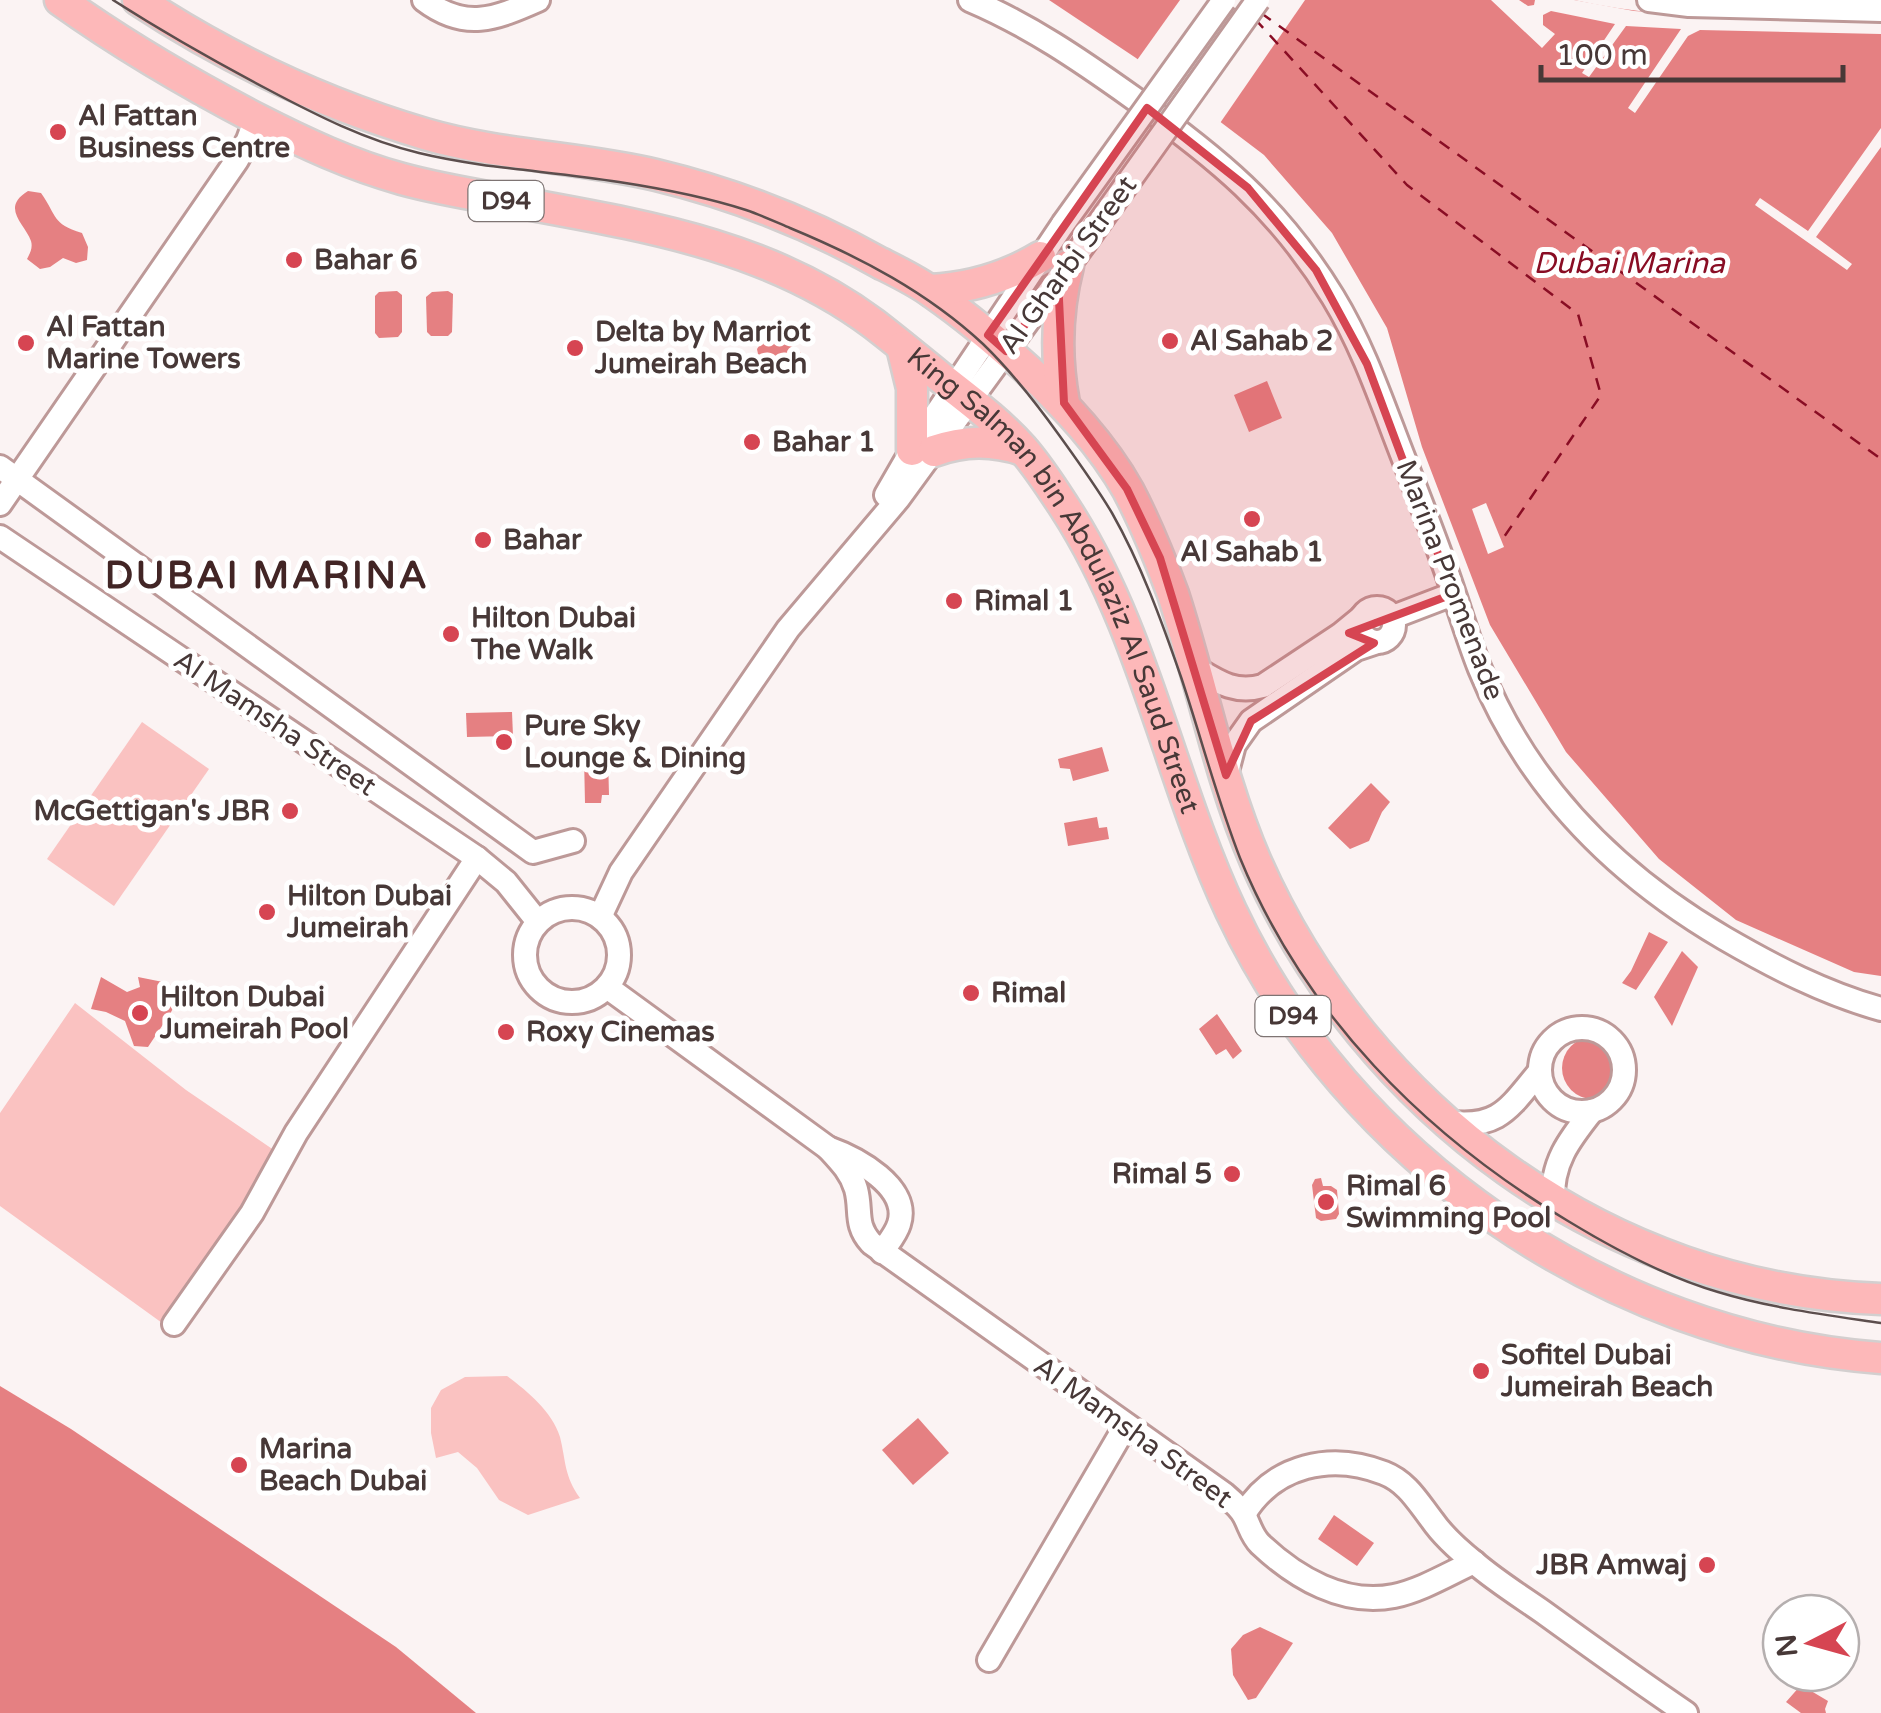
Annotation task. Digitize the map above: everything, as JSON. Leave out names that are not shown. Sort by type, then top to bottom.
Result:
[{"type":"main road","name":"King Salman bin Abdulaziz Al Saud Street","points":[[60,0],[145,57],[327,153],[434,188],[692,239],[779,268],[844,303],[963,394],[1024,450],[1081,534],[1120,609],[1206,852],[1250,947],[1356,1112],[1530,1243],[1627,1292],[1700,1322],[1757,1339],[1881,1358]]},
{"type":"main road","name":"King Salman bin Abdulaziz Al Saud Street","points":[[138,0],[263,71],[390,123],[469,144],[606,164],[701,187],[879,246],[1064,403],[1127,489],[1160,558],[1238,817],[1256,860],[1322,982],[1381,1056],[1445,1122],[1492,1160],[1553,1202],[1621,1238],[1710,1271],[1803,1292],[1881,1300]]},
{"type":"main road","points":[[556,234],[589,216]]},
{"type":"main road","points":[[930,290],[976,285],[1054,261],[1057,364],[1064,403]]},
{"type":"main road","points":[[902,347],[923,450],[988,442],[1024,450]]},
{"type":"street","points":[[424,0],[444,13],[485,20],[538,0]]},
{"type":"street","name":"Marina Promenade","points":[[970,0],[1050,40],[1194,142],[1248,188],[1316,270],[1367,364],[1481,672],[1542,780],[1595,842],[1658,896],[1759,959],[1830,992],[1881,1009]]},
{"type":"street","name":"Al Gharbi Street","points":[[600,917],[621,872],[788,629],[873,526],[887,492],[923,450],[1054,261],[1063,224],[1224,0]]},
{"type":"street","name":"Al Gharbi Street","points":[[1054,261],[1087,240],[1258,0]]},
{"type":"street","points":[[1649,0],[1689,5],[1881,10]]},
{"type":"street","points":[[0,504],[8,473],[237,160],[256,118]]},
{"type":"street","points":[[8,473],[533,852],[572,841]]},
{"type":"street","name":"Al Mamsha Street","points":[[0,537],[477,858],[506,882],[538,922]]},
{"type":"street","points":[[1392,617],[1454,594]]},
{"type":"street","points":[[1195,668],[1231,688],[1263,686],[1340,635],[1371,609],[1388,612],[1392,617],[1392,636],[1384,642],[1368,640],[1360,630],[1362,617]]},
{"type":"street","points":[[1226,774],[1234,745],[1251,721],[1356,649],[1374,642]]},
{"type":"street","points":[[174,1324],[252,1213],[296,1133],[477,858]]},
{"type":"street","points":[[568,908],[600,917],[618,943],[615,974],[607,987],[582,1001],[567,1002],[542,991],[528,969],[526,956],[527,942],[538,922],[552,912],[568,908]]},
{"type":"street","name":"Al Mamsha Street","points":[[607,987],[828,1148],[855,1184],[863,1234],[882,1252],[1217,1488],[1244,1514],[1251,1532],[1264,1547],[1311,1582],[1352,1596],[1380,1598],[1409,1592],[1474,1562]]},
{"type":"street","points":[[1553,1202],[1552,1187],[1566,1144],[1592,1111],[1612,1100],[1624,1078],[1621,1055],[1607,1036],[1595,1030],[1569,1030],[1557,1036],[1542,1058],[1544,1086],[1563,1107],[1577,1112],[1592,1111]]},
{"type":"street","points":[[1445,1122],[1471,1125],[1494,1118],[1513,1103],[1540,1071]]},
{"type":"street","name":"Al Mamsha Street","points":[[828,1148],[870,1169],[897,1197],[899,1225],[882,1252]]},
{"type":"street","points":[[989,1660],[1126,1425]]},
{"type":"street","points":[[1244,1514],[1266,1486],[1304,1467],[1335,1464],[1384,1473],[1405,1486],[1432,1521],[1474,1562],[1686,1713]]},
{"type":"highlighted area","points":[[1147,108],[1248,188],[1316,270],[1367,364],[1443,564],[1453,594],[1349,633],[1374,643],[1251,721],[1226,775],[1160,558],[1127,489],[1064,403],[1058,279],[1006,351],[988,335]]},
{"type":"shaded area","points":[[142,722],[209,769],[114,906],[47,859]]},
{"type":"shaded area","points":[[75,1003],[186,1090],[287,1159],[176,1333],[0,1206],[0,1113]]},
{"type":"shaded area","points":[[507,1376],[551,1419],[560,1437],[568,1475],[580,1498],[528,1515],[499,1500],[477,1468],[458,1452],[436,1458],[431,1408],[441,1390],[465,1377]]},
{"type":"water","name":"Dubai Marina","points":[[1049,0],[1574,0],[1688,15],[1881,15],[1881,976],[1854,972],[1736,920],[1659,859],[1566,752],[1490,625],[1422,447],[1387,328],[1332,233],[1264,155],[1136,58]]},
{"type":"water","points":[[28,191],[41,193],[60,222],[82,233],[88,247],[87,260],[76,263],[63,258],[40,269],[27,259],[31,241],[15,210],[20,197]]},
{"type":"water","points":[[397,291],[402,295],[402,332],[398,337],[379,338],[375,333],[375,296],[379,292]]},
{"type":"water","points":[[432,292],[453,294],[452,332],[448,336],[431,336],[427,332],[426,297]]},
{"type":"water","points":[[771,332],[804,355],[795,375],[789,376],[758,354],[757,349]]},
{"type":"water","points":[[1267,381],[1282,418],[1249,432],[1234,395]]},
{"type":"water","points":[[512,712],[513,736],[467,737],[466,713]]},
{"type":"water","points":[[1102,747],[1109,771],[1073,781],[1070,769],[1060,768],[1058,759]]},
{"type":"water","points":[[608,756],[609,795],[602,795],[601,803],[585,803],[584,757]]},
{"type":"water","points":[[1371,783],[1390,802],[1369,841],[1350,849],[1328,828]]},
{"type":"water","points":[[1097,817],[1099,828],[1107,827],[1109,839],[1068,846],[1064,823]]},
{"type":"water","points":[[1649,932],[1668,942],[1636,990],[1622,983]]},
{"type":"water","points":[[1682,951],[1698,967],[1672,1026],[1654,997]]},
{"type":"water","name":"Hilton Dubai Jumeirah Pool","points":[[101,977],[127,992],[140,987],[138,977],[168,983],[181,993],[148,1047],[134,1046],[125,1021],[91,1009]]},
{"type":"water","points":[[1217,1014],[1242,1051],[1233,1059],[1226,1049],[1216,1055],[1199,1029]]},
{"type":"water","points":[[1593,1037],[1615,1046],[1624,1068],[1615,1090],[1593,1099],[1571,1090],[1562,1068],[1571,1046]]},
{"type":"water","name":"Rimal 6 Swimming Pool","points":[[1321,1178],[1323,1186],[1337,1190],[1336,1219],[1316,1218],[1312,1185]]},
{"type":"water","points":[[0,1386],[71,1429],[396,1647],[476,1713],[0,1713]]},
{"type":"water","points":[[918,1418],[949,1453],[913,1485],[882,1450]]},
{"type":"water","points":[[1334,1515],[1374,1543],[1357,1566],[1318,1539]]},
{"type":"water","points":[[1260,1627],[1293,1643],[1256,1698],[1248,1700],[1233,1675],[1231,1649],[1243,1635]]},
{"type":"water","points":[[1794,1693],[1814,1693],[1828,1701],[1826,1713],[1801,1713],[1786,1702]]},
{"type":"pier","points":[[1180,0],[1305,0],[1218,126],[1135,63]]},
{"type":"pier","points":[[1491,0],[1519,0],[1528,6],[1534,5],[1535,0],[1574,0],[1634,11],[1689,15],[1881,15],[1881,34],[1700,30],[1688,36],[1635,113],[1628,108],[1681,29],[1626,26],[1589,77],[1582,73],[1615,24],[1551,11],[1543,15],[1543,25],[1555,34],[1542,48]]},
{"type":"pier","points":[[1881,128],[1881,147],[1816,237],[1852,264],[1847,270],[1755,205],[1760,198],[1808,231]]},
{"type":"pier","points":[[1486,503],[1504,547],[1488,554],[1472,509]]},
{"type":"ferry route","points":[[1261,13],[1881,459]]},
{"type":"ferry route","points":[[1255,19],[1407,185],[1578,314],[1601,395],[1502,540]]},
{"type":"tram line","points":[[113,0],[267,89],[379,141],[444,158],[634,184],[732,206],[842,251],[892,277],[962,325],[1032,399],[1112,513],[1158,614],[1232,836],[1267,915],[1334,1019],[1374,1066],[1465,1150],[1515,1187],[1641,1261],[1679,1279],[1738,1298],[1881,1323]]},
{"type":"place","name":"Al Fattan Business Centre","points":[[58,132]]},
{"type":"place","name":"Bahar 6","points":[[294,260]]},
{"type":"place","name":"Al Sahab 2","points":[[1170,341]]},
{"type":"place","name":"Al Fattan Marine Towers","points":[[26,343]]},
{"type":"place","name":"Delta by Marriot Jumeirah Beach","points":[[575,348]]},
{"type":"place","name":"Bahar 1","points":[[752,442]]},
{"type":"place","name":"Al Sahab 1","points":[[1252,519]]},
{"type":"place","name":"Bahar","points":[[483,540]]},
{"type":"place","name":"Rimal 1","points":[[954,601]]},
{"type":"place","name":"Hilton Dubai The Walk","points":[[451,634]]},
{"type":"place","name":"Pure Sky Lounge & Dining","points":[[504,742]]},
{"type":"place","name":"McGettigan's JBR","points":[[290,811]]},
{"type":"place","name":"Hilton Dubai Jumeirah","points":[[267,912]]},
{"type":"place","name":"Rimal","points":[[971,993]]},
{"type":"place","name":"Hilton Dubai Jumeirah Pool","points":[[140,1013]]},
{"type":"place","name":"Roxy Cinemas","points":[[506,1032]]},
{"type":"place","name":"Rimal 5","points":[[1232,1174]]},
{"type":"place","name":"Rimal 6 Swimming Pool","points":[[1326,1202]]},
{"type":"place","name":"Sofitel Dubai Jumeirah Beach","points":[[1481,1371]]},
{"type":"place","name":"Marina Beach Dubai","points":[[239,1465]]},
{"type":"place","name":"JBR Amwaj","points":[[1707,1565]]},
{"type":"district","name":"DUBAI MARINA","points":[[267,576]]}]
